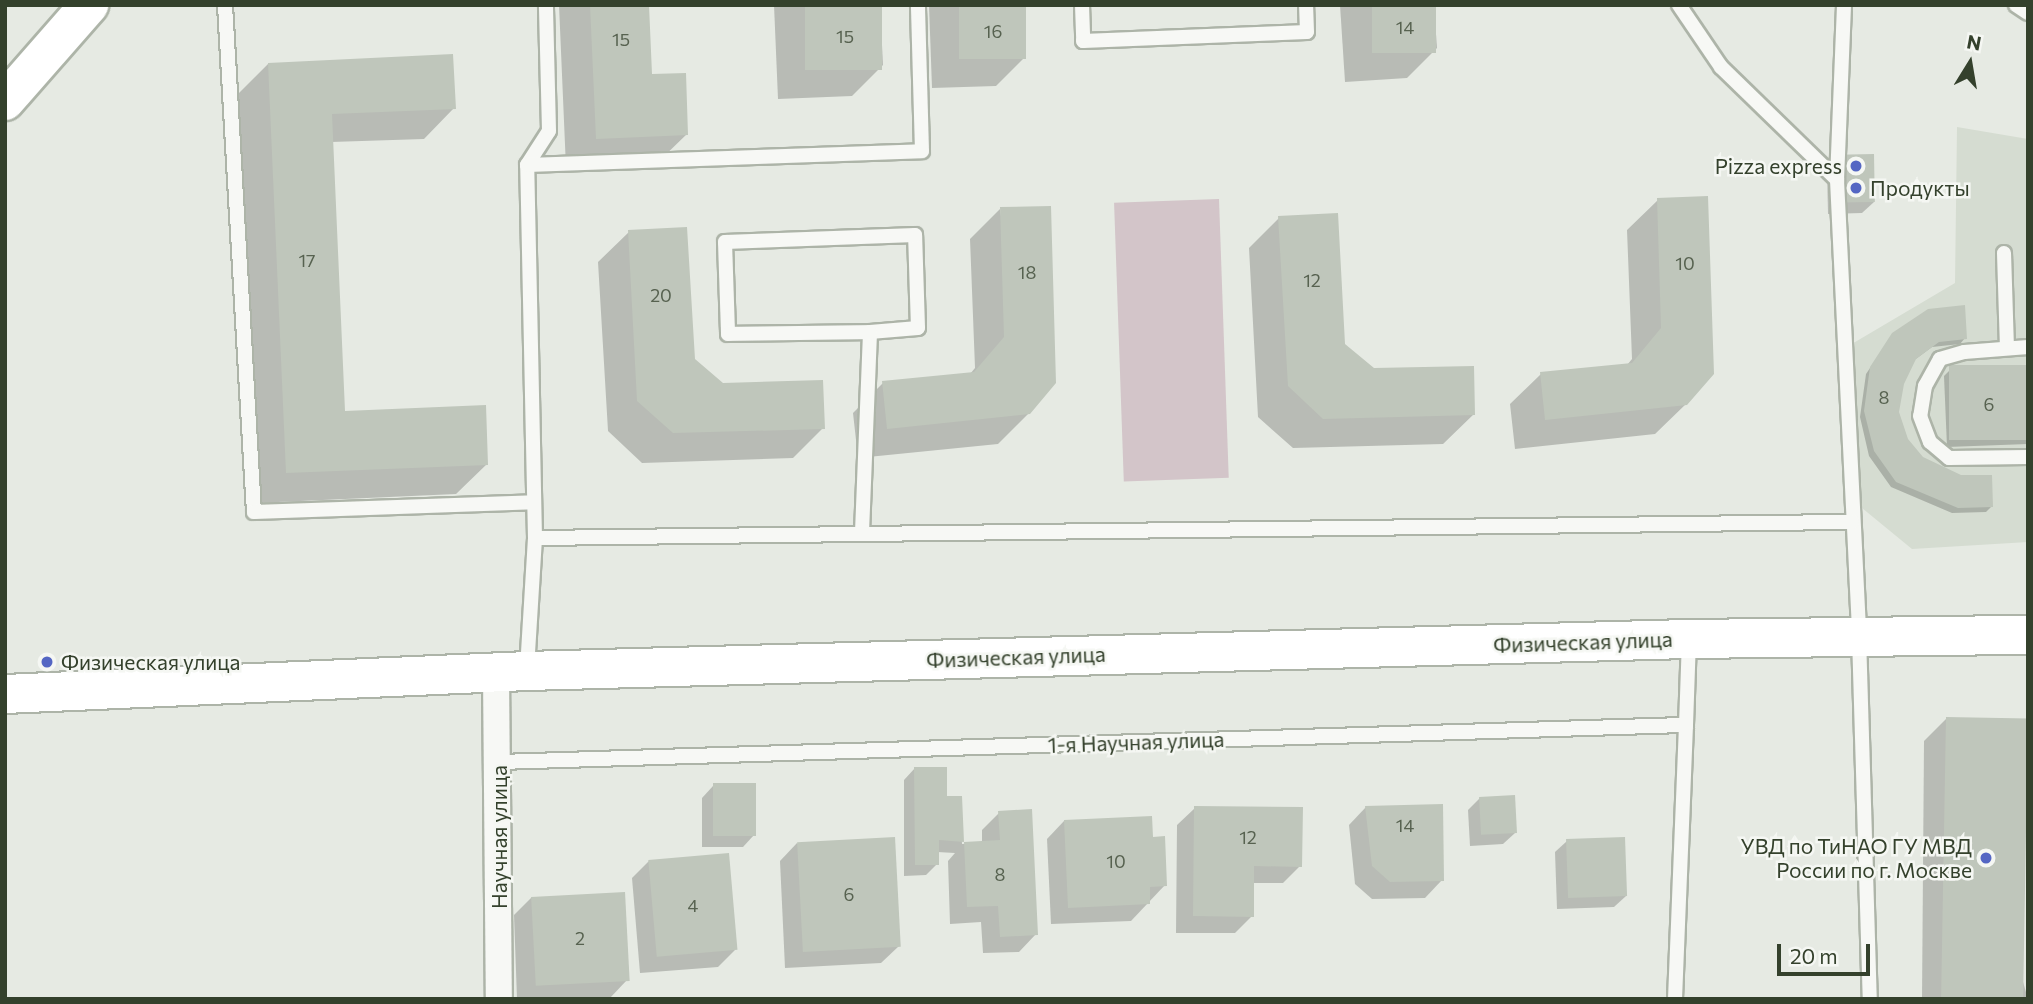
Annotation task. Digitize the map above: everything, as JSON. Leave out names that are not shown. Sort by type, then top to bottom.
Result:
[{"type":"street","points":[[5,101],[43,54],[89,5]]},
{"type":"street","points":[[5,83],[43,54]]},
{"type":"street","name":"Физическая улица","points":[[5,694],[512,673],[1689,639],[2028,635]]},
{"type":"street","name":"Научная улица","points":[[499,999],[499,762],[512,673]]},
{"type":"lane","points":[[225,5],[254,512],[534,502]]},
{"type":"lane","points":[[512,673],[535,538],[527,165],[549,131],[546,5]]},
{"type":"lane","points":[[527,165],[922,151],[918,5]]},
{"type":"lane","points":[[1082,5],[1083,41],[1307,32],[1306,5]]},
{"type":"lane","points":[[1679,5],[1721,67],[1837,180]]},
{"type":"lane","points":[[1844,5],[1837,180],[1859,636],[1870,999]]},
{"type":"lane","points":[[2016,5],[2028,13]]},
{"type":"lane","points":[[915,235],[918,328],[870,332],[728,334],[725,242],[915,235]]},
{"type":"lane","points":[[2004,253],[2007,347]]},
{"type":"lane","points":[[862,532],[870,332]]},
{"type":"lane","points":[[2028,347],[2007,347],[1940,359],[1925,386],[1920,416],[1930,442],[1949,458],[2028,457]]},
{"type":"lane","points":[[535,538],[862,532],[1511,529],[1852,522]]},
{"type":"lane","points":[[1675,999],[1689,639]]},
{"type":"lane","name":"1-я Научная улица","points":[[499,762],[1686,725]]},
{"type":"shaded area","points":[[1957,127],[2028,139],[2028,542],[1912,549],[1862,508],[1845,348],[1955,283]]},
{"type":"shaded area","points":[[1219,199],[1229,478],[1124,481],[1114,203]]},
{"type":"building","points":[[590,5],[649,5],[652,74],[686,73],[688,135],[596,139]]},
{"type":"building","points":[[805,5],[882,5],[882,70],[805,70]]},
{"type":"building","points":[[959,5],[1026,5],[1026,59],[959,59]]},
{"type":"building","points":[[1372,5],[1436,5],[1436,53],[1372,53]]},
{"type":"building","points":[[453,54],[456,109],[332,114],[345,411],[486,405],[488,465],[286,473],[268,63]]},
{"type":"building","points":[[1874,154],[1875,202],[1839,203],[1838,155]]},
{"type":"building","points":[[1708,196],[1714,374],[1687,405],[1545,420],[1540,372],[1632,363],[1661,328],[1657,198]]},
{"type":"building","points":[[1051,206],[1056,383],[1030,414],[887,429],[882,381],[974,372],[1004,337],[1000,207]]},
{"type":"building","points":[[1338,213],[1345,344],[1374,368],[1474,366],[1475,415],[1323,419],[1288,386],[1278,216]]},
{"type":"building","points":[[687,227],[695,359],[723,383],[823,380],[825,429],[673,433],[637,401],[628,230]]},
{"type":"building","points":[[1965,305],[1967,339],[1939,342],[1916,359],[1904,384],[1899,412],[1908,439],[1923,457],[1961,475],[1992,475],[1993,507],[1958,508],[1896,482],[1874,451],[1864,411],[1870,367],[1892,333],[1928,309]]},
{"type":"building","points":[[1949,365],[2028,365],[2028,440],[1949,440]]},
{"type":"building","name":"УВД по ТиНАО ГУ МВД России по г. Москве","points":[[1946,717],[2028,718],[2023,999],[1941,999]]},
{"type":"building","points":[[914,767],[947,767],[947,796],[962,796],[964,842],[939,840],[939,865],[915,865]]},
{"type":"building","points":[[713,783],[756,783],[756,836],[713,836]]},
{"type":"building","points":[[1515,795],[1517,833],[1481,835],[1479,797]]},
{"type":"building","points":[[1443,804],[1444,881],[1390,882],[1372,866],[1365,806]]},
{"type":"building","points":[[1194,806],[1303,807],[1302,867],[1254,866],[1254,917],[1193,916]]},
{"type":"building","points":[[1032,809],[1038,935],[1000,937],[998,906],[967,907],[964,842],[1000,840],[998,811]]},
{"type":"building","points":[[1152,816],[1153,837],[1165,836],[1167,886],[1150,887],[1150,904],[1068,908],[1064,820]]},
{"type":"building","points":[[895,837],[901,947],[803,952],[797,842]]},
{"type":"building","points":[[1625,837],[1627,896],[1568,898],[1566,839]]},
{"type":"building","points":[[729,853],[737,950],[657,957],[648,860]]},
{"type":"building","points":[[625,892],[630,981],[536,986],[531,897]]},
{"type":"place","name":"Pizza express","points":[[1856,166]]},
{"type":"place","name":"Продукты","points":[[1856,188]]},
{"type":"place","name":"Физическая улица","points":[[47,662]]},
{"type":"place","name":"УВД по ТиНАО ГУ МВД России по г. Москве","points":[[1986,858]]}]
